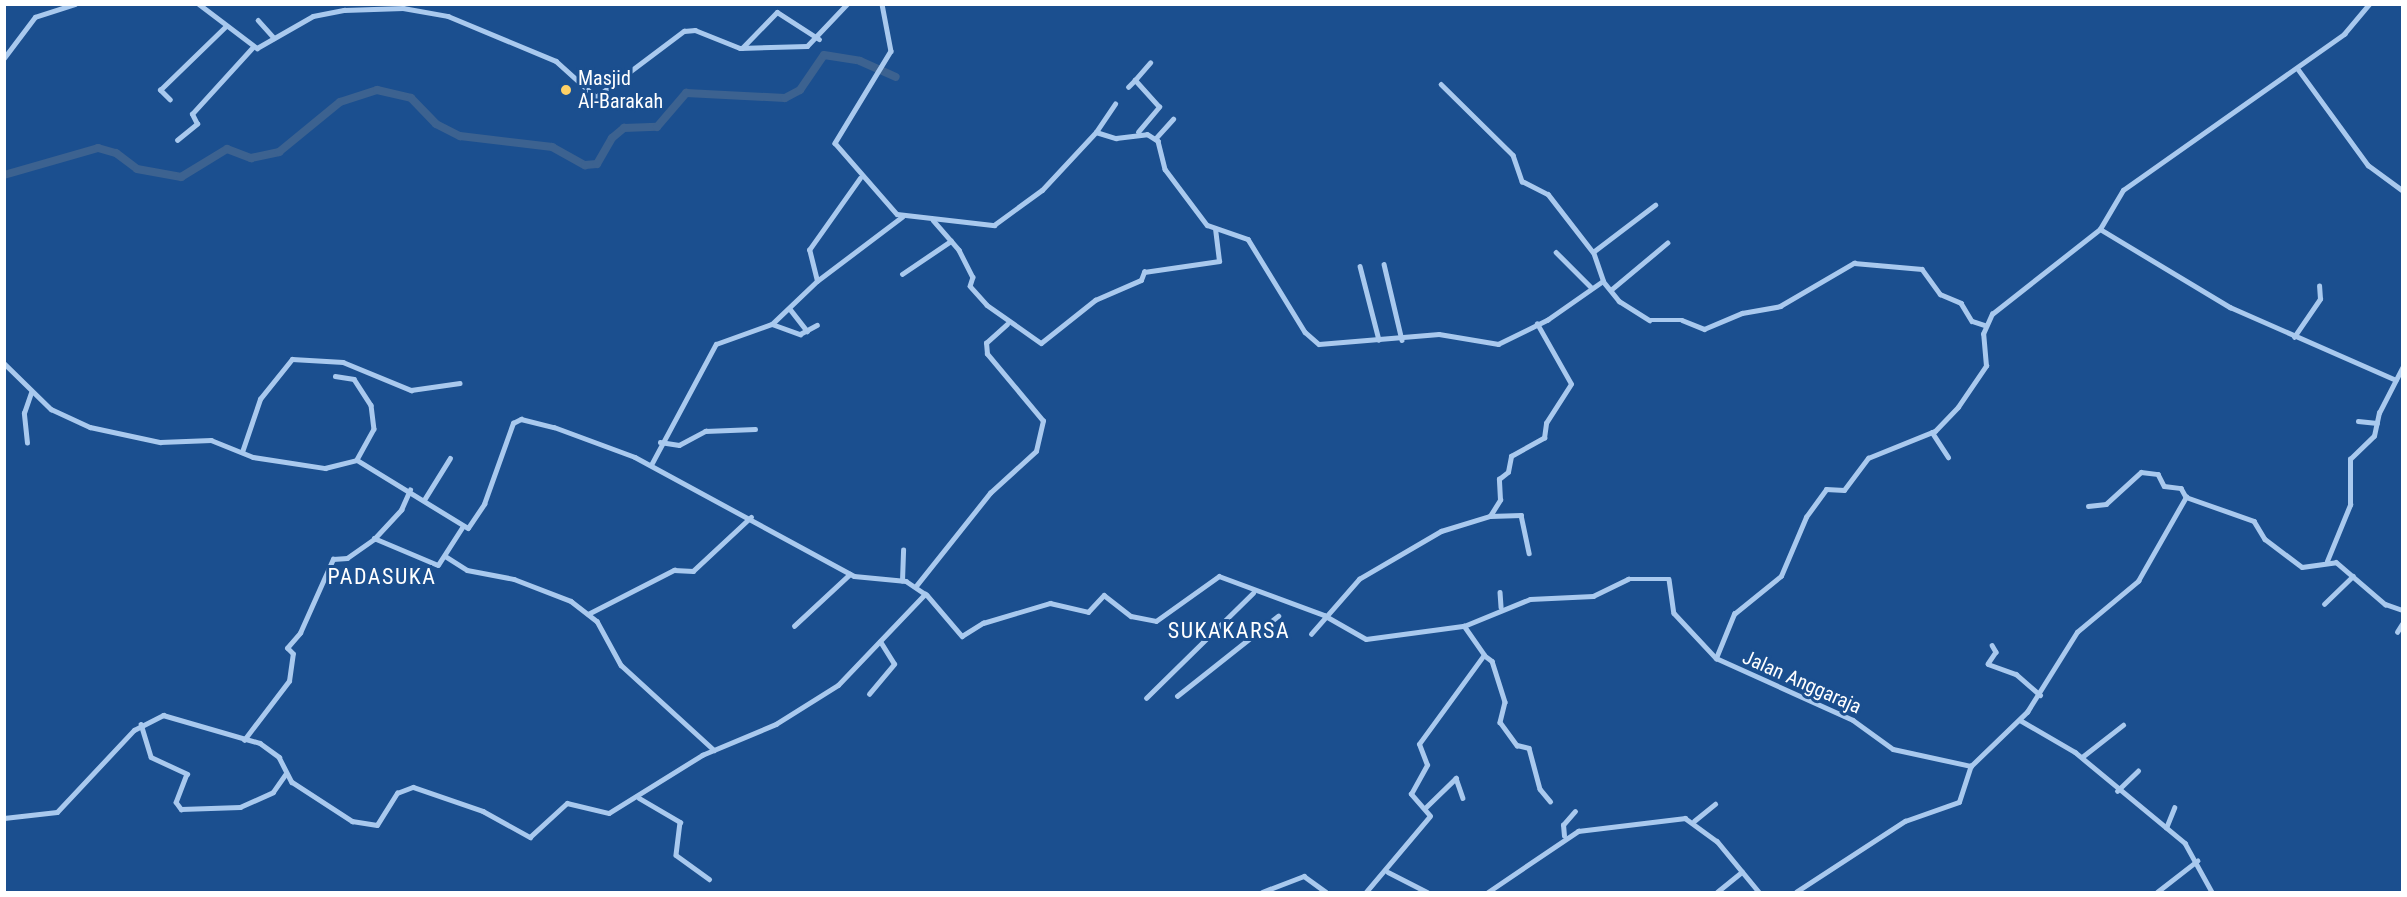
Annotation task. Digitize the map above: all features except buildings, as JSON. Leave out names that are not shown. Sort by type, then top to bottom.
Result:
[{"type":"street","points":[[4,58],[34,18],[75,4]]},
{"type":"street","points":[[199,4],[253,47]]},
{"type":"street","points":[[177,140],[197,124],[192,114],[253,47],[313,16],[344,10],[403,8],[432,13],[545,54],[596,97],[684,31],[695,30],[742,48],[807,46],[819,39],[846,4]]},
{"type":"street","points":[[882,4],[891,32],[884,68],[835,138],[860,178],[902,217],[999,223],[1042,190],[1096,132],[1115,104]]},
{"type":"street","points":[[1716,658],[1734,614],[1781,576],[1806,517],[1826,489],[1844,490],[1868,458],[1932,432],[1985,369],[1984,326],[2009,300],[2100,229],[2123,190],[2298,69],[2344,34],[2369,4]]},
{"type":"street","points":[[742,48],[777,12],[819,39]]},
{"type":"street","points":[[258,20],[274,38]]},
{"type":"street","points":[[170,100],[160,90],[225,27]]},
{"type":"street","points":[[1128,87],[1150,63]]},
{"type":"street","points":[[2298,69],[2368,165],[2403,190]]},
{"type":"street","points":[[1096,132],[1116,138],[1137,132],[1159,107],[1135,80]]},
{"type":"street","points":[[1441,84],[1513,155],[1522,181],[1548,194],[1593,252],[1603,281],[1619,301],[1650,321],[1682,320],[1704,329],[1742,313],[1780,306],[1849,264],[1887,270],[1913,265],[1930,275],[1942,296],[1965,306],[1972,321],[1984,326]]},
{"type":"street","points":[[1155,139],[1173,119]]},
{"type":"street","points":[[933,220],[951,241],[972,276],[970,286],[1008,324],[1046,343],[1095,300],[1141,280],[1144,272],[1219,261],[1215,230],[1172,180],[1155,139],[1137,132]]},
{"type":"street","points":[[817,281],[809,250],[860,178]]},
{"type":"street","points":[[1593,252],[1655,205]]},
{"type":"street","points":[[651,465],[660,442],[716,344],[772,324],[817,281],[902,217]]},
{"type":"street","points":[[2100,229],[2230,307],[2396,380]]},
{"type":"street","points":[[1215,230],[1245,236],[1310,339],[1324,344],[1402,340],[1447,334],[1498,344],[1538,324],[1603,281]]},
{"type":"street","points":[[902,274],[951,241]]},
{"type":"street","points":[[1612,290],[1667,243]]},
{"type":"street","points":[[1556,252],[1591,287]]},
{"type":"street","points":[[1384,264],[1402,340]]},
{"type":"street","points":[[1360,266],[1379,340]]},
{"type":"street","points":[[2295,337],[2320,299],[2319,286]]},
{"type":"street","points":[[790,309],[807,331]]},
{"type":"street","points":[[772,324],[793,333],[807,331],[817,325]]},
{"type":"street","points":[[916,586],[990,493],[1022,459],[1036,452],[1044,421],[987,354],[986,343],[1008,324]]},
{"type":"street","points":[[1490,516],[1500,500],[1499,479],[1508,472],[1511,456],[1544,438],[1546,423],[1571,384],[1538,324]]},
{"type":"street","points":[[242,452],[260,399],[292,359],[343,362],[411,390],[459,383]]},
{"type":"street","points":[[4,363],[31,393],[51,410],[90,427],[160,442],[211,440],[242,452],[325,468],[357,460],[410,490],[463,526],[471,527],[477,520],[516,420],[598,440],[751,517],[850,574],[902,581],[916,586],[925,594],[829,692],[765,731],[714,750],[639,798],[609,813],[567,803],[530,837],[483,811],[413,787],[397,793],[376,825],[352,821],[285,776],[273,751],[163,715],[141,724],[57,812],[4,818]]},
{"type":"street","points":[[2327,561],[2350,505],[2350,459],[2374,436],[2377,423],[2403,368]]},
{"type":"street","points":[[335,376],[354,379],[370,405],[374,430],[357,460]]},
{"type":"street","points":[[27,443],[24,413],[31,393]]},
{"type":"street","points":[[2358,421],[2377,423]]},
{"type":"street","points":[[660,442],[679,445],[705,430],[755,429]]},
{"type":"street","points":[[1932,432],[1948,457]]},
{"type":"street","points":[[424,500],[450,458]]},
{"type":"street","points":[[2090,505],[2106,504],[2141,472],[2158,474],[2165,487],[2254,521],[2265,538],[2302,567],[2327,561],[2353,576],[2385,604],[2403,610]]},
{"type":"street","points":[[244,740],[289,681],[293,654],[286,648],[300,633],[333,559],[347,558],[374,538],[401,510],[410,490]]},
{"type":"street","points":[[1796,892],[1905,821],[1959,801],[1970,767],[2020,720],[2040,695],[2077,632],[2138,581],[2185,494]]},
{"type":"street","points":[[1311,634],[1324,615],[1359,579],[1394,554],[1441,531],[1490,516],[1524,517],[1529,553]]},
{"type":"street","points":[[588,614],[674,570],[693,571],[751,517]]},
{"type":"street","points":[[374,538],[434,566],[446,556],[463,526]]},
{"type":"street","points":[[902,581],[903,550]]},
{"type":"street","points":[[446,556],[467,570],[569,599],[588,614],[621,665],[714,750]]},
{"type":"street","points":[[794,626],[850,574]]},
{"type":"street","name":"Jalan Anggaraja","points":[[925,594],[963,636],[983,623],[1050,603],[1088,612],[1104,595],[1131,616],[1156,621],[1219,576],[1253,588],[1253,592],[1324,615],[1372,639],[1464,626],[1501,607],[1551,594],[1604,595],[1628,579],[1667,578],[1672,583],[1674,613],[1716,658],[1853,720],[1893,749],[1970,767]]},
{"type":"street","points":[[2324,604],[2353,576]]},
{"type":"street","points":[[1146,698],[1253,592]]},
{"type":"street","points":[[1500,592],[1501,607]]},
{"type":"street","points":[[1283,610],[1286,604]]},
{"type":"street","points":[[1177,696],[1278,616]]},
{"type":"street","points":[[2397,632],[2403,624]]},
{"type":"street","points":[[1464,626],[1484,655],[1492,661],[1505,702],[1500,723],[1516,745],[1529,748],[1540,789],[1550,801]]},
{"type":"street","points":[[869,694],[894,664],[880,642]]},
{"type":"street","points":[[1992,645],[1996,652],[1988,664],[2016,674],[2040,695]]},
{"type":"street","points":[[1366,892],[1388,872],[1388,866],[1429,818],[1425,808],[1411,794],[1427,765],[1419,744],[1484,655]]},
{"type":"street","points":[[2020,720],[2082,757],[2117,791],[2166,828],[2198,861],[2212,892]]},
{"type":"street","points":[[141,724],[152,757],[187,774],[177,802],[181,809],[240,807],[273,792],[285,776]]},
{"type":"street","points":[[2082,757],[2123,725]]},
{"type":"street","points":[[2117,791],[2138,771]]},
{"type":"street","points":[[1425,808],[1456,778],[1463,798]]},
{"type":"street","points":[[639,798],[680,822],[676,855],[709,879]]},
{"type":"street","points":[[1488,892],[1564,836],[1589,828],[1694,821],[1715,804]]},
{"type":"street","points":[[2166,828],[2174,808]]},
{"type":"street","points":[[1564,836],[1563,825],[1575,811]]},
{"type":"street","points":[[1694,821],[1759,892]]},
{"type":"street","points":[[2157,892],[2198,861]]},
{"type":"street","points":[[1388,872],[1427,892]]},
{"type":"street","points":[[1717,892],[1742,872]]},
{"type":"street","points":[[1262,892],[1304,876],[1326,892]]},
{"type":"waterway","points":[[4,175],[98,148],[116,153],[137,169],[181,177],[227,149],[251,158],[279,152],[340,102],[377,90],[411,98],[436,124],[460,136],[552,147],[585,165],[597,164],[612,138],[624,128],[657,127],[686,93],[785,98],[800,90],[824,55],[860,61],[896,77]]},
{"type":"place","name":"Masjid Al-Barakah","points":[[566,90]]},
{"type":"district","name":"PADASUKA","points":[[382,577]]},
{"type":"district","name":"SUKAKARSA","points":[[1229,631]]}]
